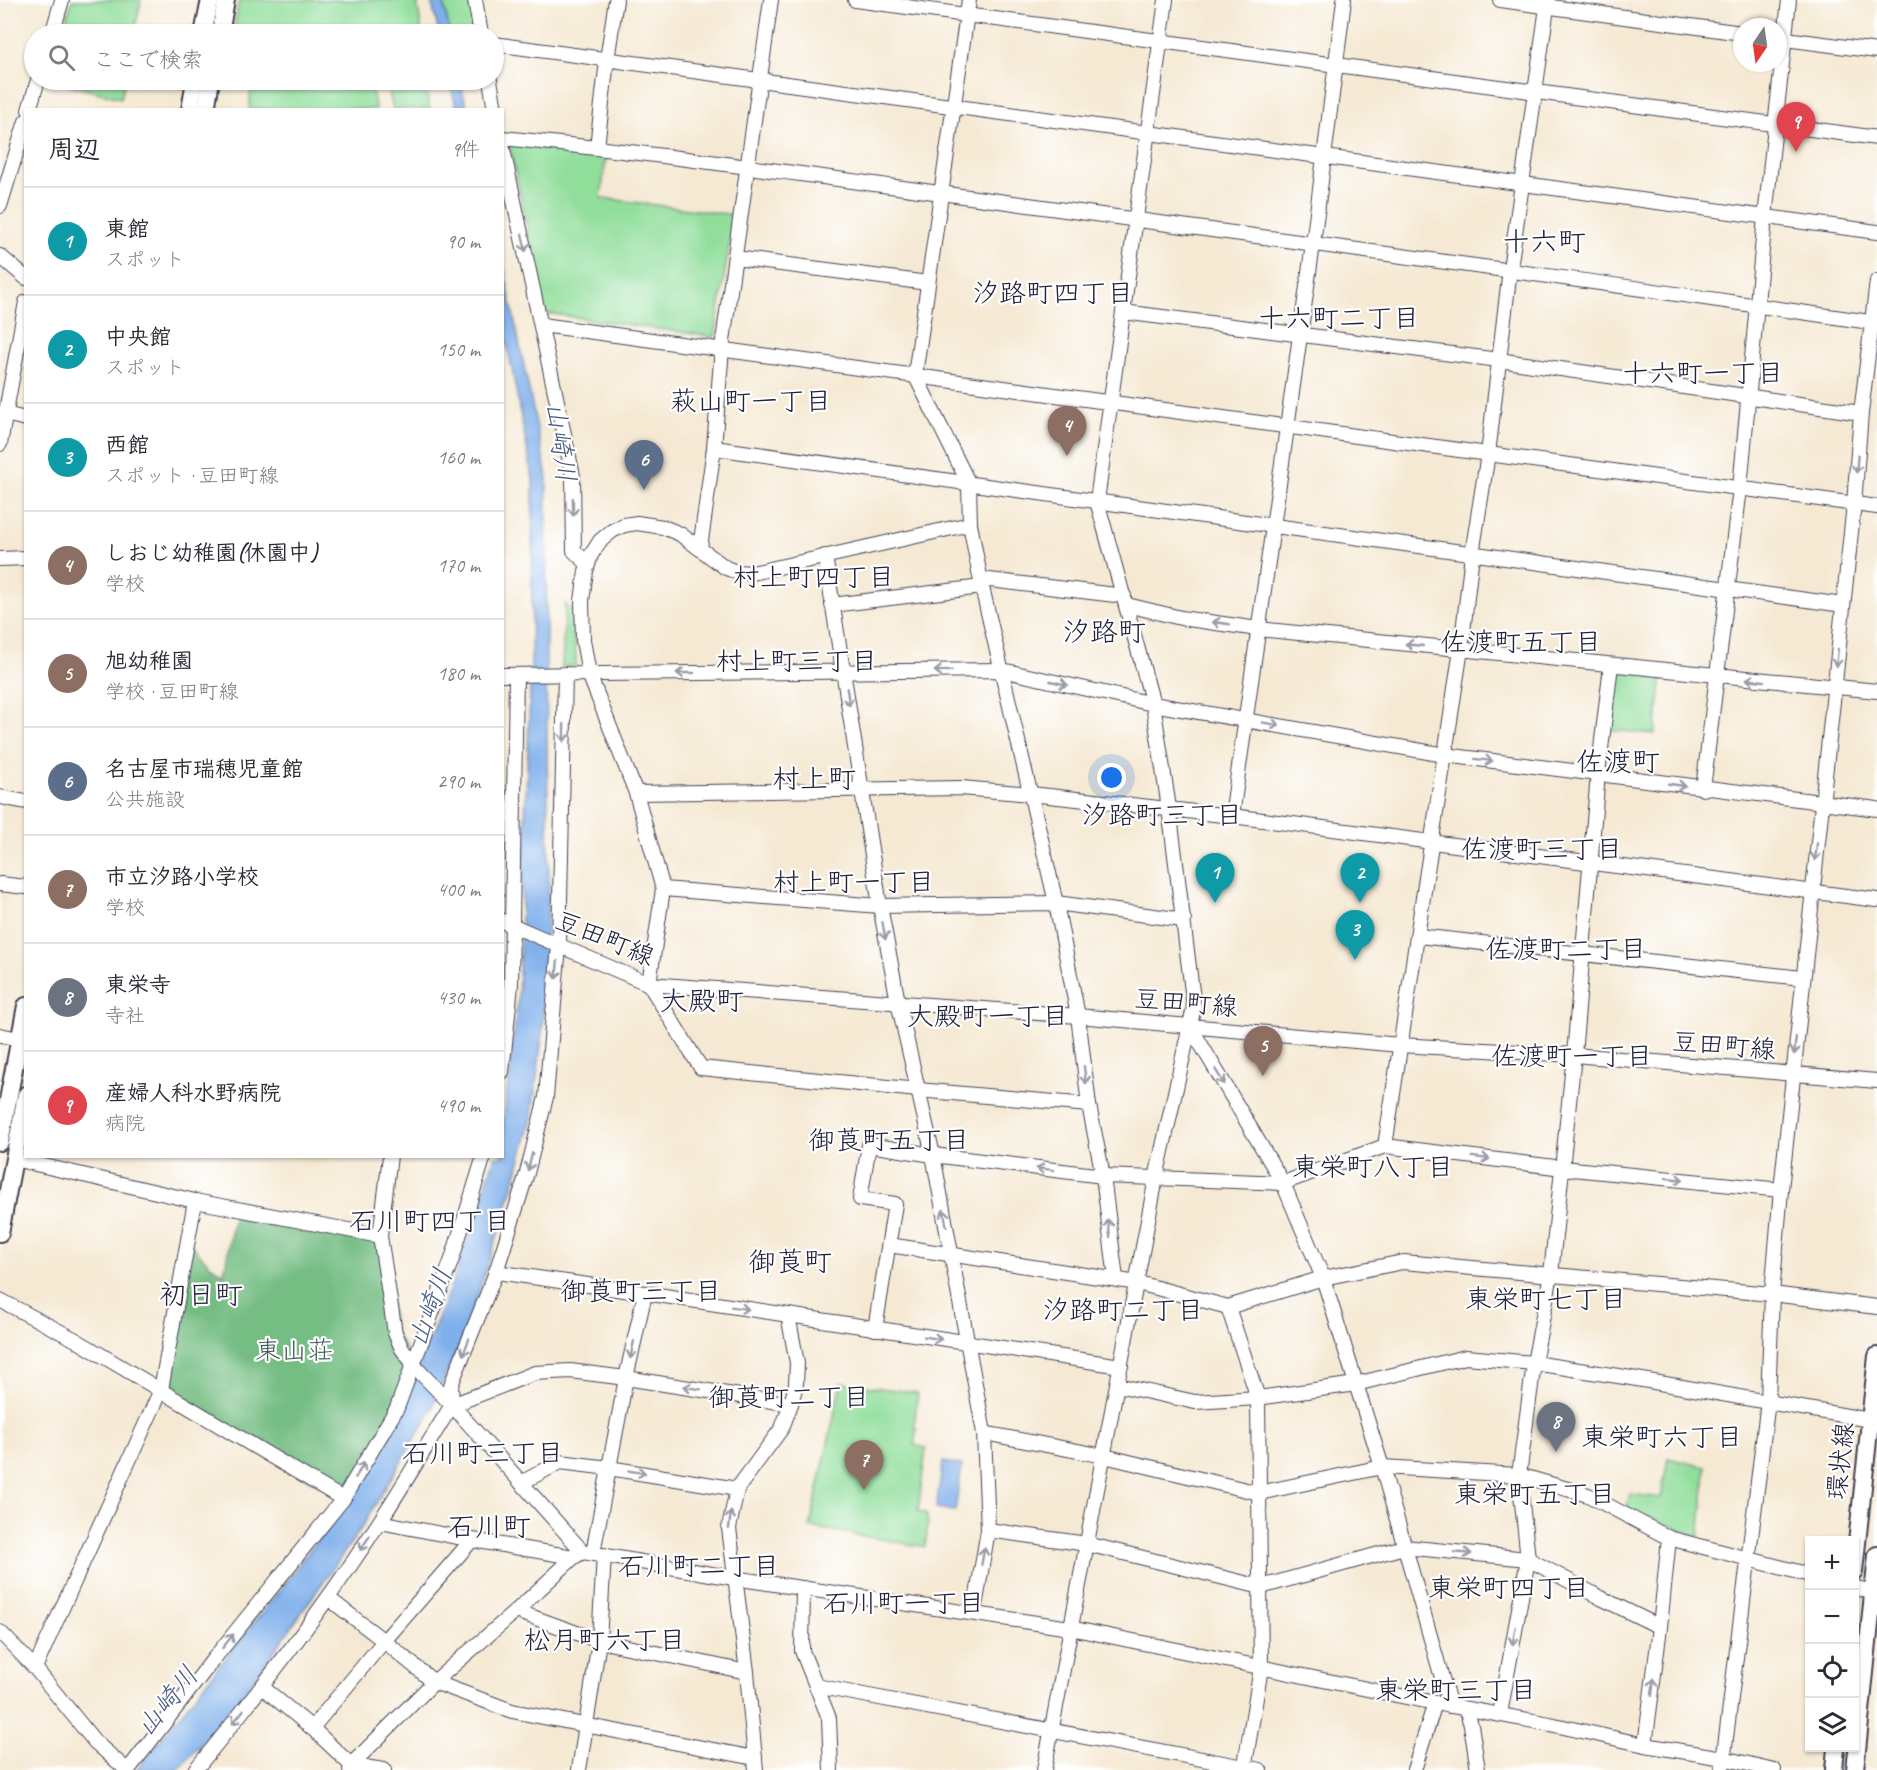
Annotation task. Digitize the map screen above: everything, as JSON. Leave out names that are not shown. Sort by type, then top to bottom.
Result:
[{"type":"main road","points":[[205,24],[210,0]]},
{"type":"main road","points":[[222,24],[226,0]]},
{"type":"main road","points":[[190,108],[193,90]]},
{"type":"main road","points":[[206,108],[209,90]]},
{"type":"main road","points":[[0,1142],[24,1015]]},
{"type":"main road","points":[[0,1233],[24,1106]]},
{"type":"main road","name":"環状線","points":[[1858,1536],[1877,1356]]},
{"type":"main road","points":[[1855,1770],[1875,1594],[1877,1555]]},
{"type":"main road","points":[[1834,1770],[1836,1752]]},
{"type":"street","points":[[55,24],[62,0]]},
{"type":"street","points":[[475,0],[479,24]]},
{"type":"street","points":[[597,147],[616,0]]},
{"type":"street","points":[[700,548],[714,448],[722,348],[771,0]]},
{"type":"street","points":[[855,0],[1877,138]]},
{"type":"street","points":[[969,0],[915,375],[969,484],[970,524],[981,583],[1056,903],[1078,1016],[1089,1104],[1103,1176],[1116,1279]]},
{"type":"street","points":[[1044,1770],[1120,1366],[1138,1283],[1156,1178],[1194,1006],[1154,704],[1096,501],[1166,0]]},
{"type":"street","points":[[1233,816],[1313,244],[1344,0]]},
{"type":"street","points":[[1500,0],[1547,3],[1733,32]]},
{"type":"street","points":[[1785,18],[1788,0]]},
{"type":"street","points":[[1385,1146],[1461,649],[1547,3]]},
{"type":"street","points":[[1787,39],[1877,51]]},
{"type":"street","points":[[504,45],[1877,232]]},
{"type":"street","points":[[1703,789],[1740,488],[1765,217],[1776,125],[1779,72]]},
{"type":"street","points":[[30,108],[35,90]]},
{"type":"street","points":[[492,90],[495,108]]},
{"type":"street","points":[[0,206],[24,128]]},
{"type":"street","points":[[504,138],[748,166],[941,194],[1510,269],[1875,323]]},
{"type":"street","points":[[504,154],[573,476],[574,551],[588,564]]},
{"type":"street","points":[[0,256],[21,274]]},
{"type":"street","points":[[735,258],[928,283]]},
{"type":"street","points":[[0,273],[21,274]]},
{"type":"street","points":[[1723,1764],[1768,1401],[1772,1294],[1792,1075],[1854,504],[1861,413],[1875,323],[1877,280]]},
{"type":"street","points":[[0,444],[3,414],[24,312]]},
{"type":"street","points":[[1123,312],[1499,360],[1861,413]]},
{"type":"street","points":[[542,325],[1877,507]]},
{"type":"street","points":[[3,414],[24,419]]},
{"type":"street","points":[[714,448],[1843,605]]},
{"type":"street","points":[[970,524],[752,573],[737,572],[726,568],[680,534],[663,527],[630,524],[612,531],[600,541],[588,564],[582,601],[583,640],[589,674],[636,793],[663,889],[649,984],[701,1068],[918,1090],[1089,1104]]},
{"type":"street","points":[[825,556],[880,906],[898,1002],[933,1155],[984,1433],[988,1530],[974,1613]]},
{"type":"street","points":[[0,559],[24,558]]},
{"type":"street","points":[[832,605],[981,583],[1125,600],[1182,618],[1258,628],[1877,691]]},
{"type":"street","points":[[1500,1714],[1528,1559],[1519,1475],[1534,1364],[1551,1274],[1574,1055],[1598,774],[1611,665]]},
{"type":"street","points":[[504,1053],[511,985],[509,770],[513,675],[1002,670],[1154,704],[1444,755],[1877,809]]},
{"type":"street","points":[[195,1770],[262,1687],[327,1598],[380,1522],[452,1405],[451,1385],[496,1272],[527,1173],[546,1097],[556,944],[563,674]]},
{"type":"street","points":[[636,793],[961,788],[1031,794],[1233,816],[1877,900]]},
{"type":"street","points":[[0,797],[24,802]]},
{"type":"street","points":[[0,884],[24,888]]},
{"type":"street","points":[[663,889],[880,906],[1056,903],[1184,920]]},
{"type":"street","name":"豆田町線","points":[[511,924],[649,984],[1078,1016],[1400,1045],[1574,1055],[1877,1081]]},
{"type":"street","points":[[1418,936],[1802,978]]},
{"type":"street","points":[[1190,1026],[1283,1183],[1323,1278],[1382,1467],[1450,1706]]},
{"type":"street","points":[[0,1035],[19,1039]]},
{"type":"street","points":[[874,1329],[895,1204],[860,1199],[869,1145],[1103,1176],[1283,1183],[1385,1146],[1563,1168],[1781,1190]]},
{"type":"street","points":[[390,1158],[380,1236],[395,1333],[402,1349],[521,1483],[589,1554]]},
{"type":"street","points":[[0,1632],[35,1668],[95,1742],[127,1770],[343,1499],[398,1408],[417,1368],[483,1158]]},
{"type":"street","points":[[14,1159],[195,1201],[380,1236]]},
{"type":"street","points":[[35,1668],[161,1390],[195,1201]]},
{"type":"street","points":[[889,1245],[1138,1283],[1228,1307],[1323,1278],[1403,1262],[1772,1294],[1877,1306]]},
{"type":"street","points":[[496,1272],[1120,1366]]},
{"type":"street","points":[[579,1770],[599,1641],[589,1554],[645,1293]]},
{"type":"street","points":[[0,1300],[76,1340],[343,1499]]},
{"type":"street","points":[[1228,1307],[1258,1398],[1261,1668],[1245,1768]]},
{"type":"street","points":[[327,1598],[434,1683],[512,1711],[587,1725],[756,1764],[729,1528],[737,1489],[782,1428],[791,1404],[798,1364],[788,1316]]},
{"type":"street","points":[[1117,1385],[1195,1402],[1258,1398],[1356,1384],[1466,1357],[1534,1364],[1768,1401],[1870,1420]]},
{"type":"street","points":[[452,1405],[535,1373],[570,1371],[791,1404]]},
{"type":"street","points":[[984,1433],[1104,1456],[1259,1493],[1382,1467],[1519,1475],[1588,1495],[1669,1538],[1805,1574]]},
{"type":"street","points":[[521,1483],[560,1462],[737,1489]]},
{"type":"street","points":[[380,1522],[472,1540],[589,1554],[1070,1628],[1435,1703],[1500,1714],[1723,1764],[1774,1770]]},
{"type":"street","points":[[988,1530],[1087,1544],[1261,1587],[1404,1547],[1528,1559],[1660,1627]]},
{"type":"street","points":[[1645,1745],[1669,1538]]},
{"type":"street","points":[[312,1728],[472,1540]]},
{"type":"street","points":[[351,1767],[434,1683],[516,1611],[589,1554]]},
{"type":"street","points":[[803,1588],[802,1651],[829,1718],[831,1770]]},
{"type":"street","points":[[1859,1589],[1875,1594]]},
{"type":"street","points":[[516,1611],[599,1641],[747,1672]]},
{"type":"street","points":[[816,1686],[1260,1770]]},
{"type":"street","points":[[262,1687],[312,1728],[351,1767],[384,1770]]},
{"type":"street","points":[[1414,1770],[1435,1703]]},
{"type":"street","points":[[1466,1709],[1471,1725],[1478,1770]]},
{"type":"green space","points":[[72,0],[141,0],[136,24],[65,24]]},
{"type":"green space","points":[[239,0],[417,0],[421,24],[235,24]]},
{"type":"green space","points":[[443,0],[469,0],[475,24],[448,24]]},
{"type":"green space","points":[[89,90],[123,90],[121,98]]},
{"type":"green space","points":[[251,90],[371,90],[376,108],[249,108]]},
{"type":"green space","points":[[388,90],[425,90],[430,108],[393,108]]},
{"type":"green space","points":[[509,142],[606,156],[601,198],[734,215],[715,337],[545,313]]},
{"type":"green space","points":[[565,604],[574,612],[576,666],[562,667]]},
{"type":"green space","points":[[1616,670],[1662,675],[1655,734],[1610,730]]},
{"type":"green space","name":"東山荘","points":[[235,1209],[380,1236],[395,1333],[419,1371],[343,1499],[161,1390],[188,1241],[210,1265],[224,1274]]},
{"type":"green space","points":[[841,1383],[918,1393],[914,1445],[926,1448],[918,1511],[926,1513],[928,1524],[925,1547],[810,1527]]},
{"type":"green space","points":[[1668,1458],[1706,1467],[1699,1537],[1626,1510],[1630,1494],[1661,1498]]},
{"type":"water","points":[[431,0],[443,0],[448,24],[437,24]]},
{"type":"water","points":[[452,90],[462,90],[467,108],[457,108]]},
{"type":"water","name":"山崎川","points":[[504,270],[547,476],[546,666],[549,881],[542,1038],[531,1122],[508,1204],[465,1332],[428,1417],[360,1530],[239,1701],[178,1770],[136,1770],[280,1590],[364,1477],[392,1432],[455,1276],[495,1158],[504,1158],[504,1118],[518,999],[531,667],[533,479],[504,328]]},
{"type":"water","points":[[943,1462],[962,1465],[955,1511],[936,1508]]},
{"type":"place","name":"産婦人科水野病院","points":[[1796,152]]},
{"type":"place","name":"しおじ幼稚園(休園中)","points":[[1067,456]]},
{"type":"place","name":"名古屋市瑞穂児童館","points":[[644,490]]},
{"type":"place","name":"東館","points":[[1215,903]]},
{"type":"place","name":"中央館","points":[[1360,903]]},
{"type":"place","name":"西館","points":[[1355,960]]},
{"type":"place","name":"旭幼稚園","points":[[1263,1076]]},
{"type":"place","name":"東栄寺","points":[[1556,1452]]},
{"type":"place","name":"市立汐路小学校","points":[[864,1490]]},
{"type":"district","name":"十六町","points":[[1544,241]]},
{"type":"district","name":"汐路町四丁目","points":[[1053,293]]},
{"type":"district","name":"十六町二丁目","points":[[1339,318]]},
{"type":"district","name":"十六町一丁目","points":[[1703,373]]},
{"type":"district","name":"萩山町一丁目","points":[[751,401]]},
{"type":"district","name":"村上町四丁目","points":[[814,577]]},
{"type":"district","name":"汐路町","points":[[1104,631]]},
{"type":"district","name":"佐渡町五丁目","points":[[1521,642]]},
{"type":"district","name":"村上町三丁目","points":[[797,661]]},
{"type":"district","name":"佐渡町","points":[[1618,761]]},
{"type":"district","name":"村上町","points":[[814,778]]},
{"type":"district","name":"汐路町三丁目","points":[[1162,815]]},
{"type":"district","name":"佐渡町三丁目","points":[[1542,849]]},
{"type":"district","name":"村上町一丁目","points":[[854,882]]},
{"type":"district","name":"佐渡町二丁目","points":[[1566,949]]},
{"type":"district","name":"大殿町","points":[[702,1000]]},
{"type":"district","name":"大殿町一丁目","points":[[988,1016]]},
{"type":"district","name":"佐渡町一丁目","points":[[1572,1056]]},
{"type":"district","name":"御莨町五丁目","points":[[889,1140]]},
{"type":"district","name":"東栄町八丁目","points":[[1373,1167]]},
{"type":"district","name":"石川町四丁目","points":[[430,1221]]},
{"type":"district","name":"御莨町","points":[[790,1261]]},
{"type":"district","name":"御莨町三丁目","points":[[641,1291]]},
{"type":"district","name":"初日町","points":[[201,1294]]},
{"type":"district","name":"東栄町七丁目","points":[[1546,1299]]},
{"type":"district","name":"汐路町二丁目","points":[[1123,1310]]},
{"type":"district","name":"御莨町二丁目","points":[[789,1397]]},
{"type":"district","name":"東栄町六丁目","points":[[1662,1437]]},
{"type":"district","name":"石川町三丁目","points":[[483,1453]]},
{"type":"district","name":"東栄町五丁目","points":[[1535,1494]]},
{"type":"district","name":"石川町","points":[[489,1526]]},
{"type":"district","name":"石川町二丁目","points":[[699,1566]]},
{"type":"district","name":"東栄町四丁目","points":[[1509,1588]]},
{"type":"district","name":"石川町一丁目","points":[[904,1603]]},
{"type":"district","name":"松月町六丁目","points":[[605,1640]]},
{"type":"district","name":"東栄町三丁目","points":[[1456,1690]]}]
